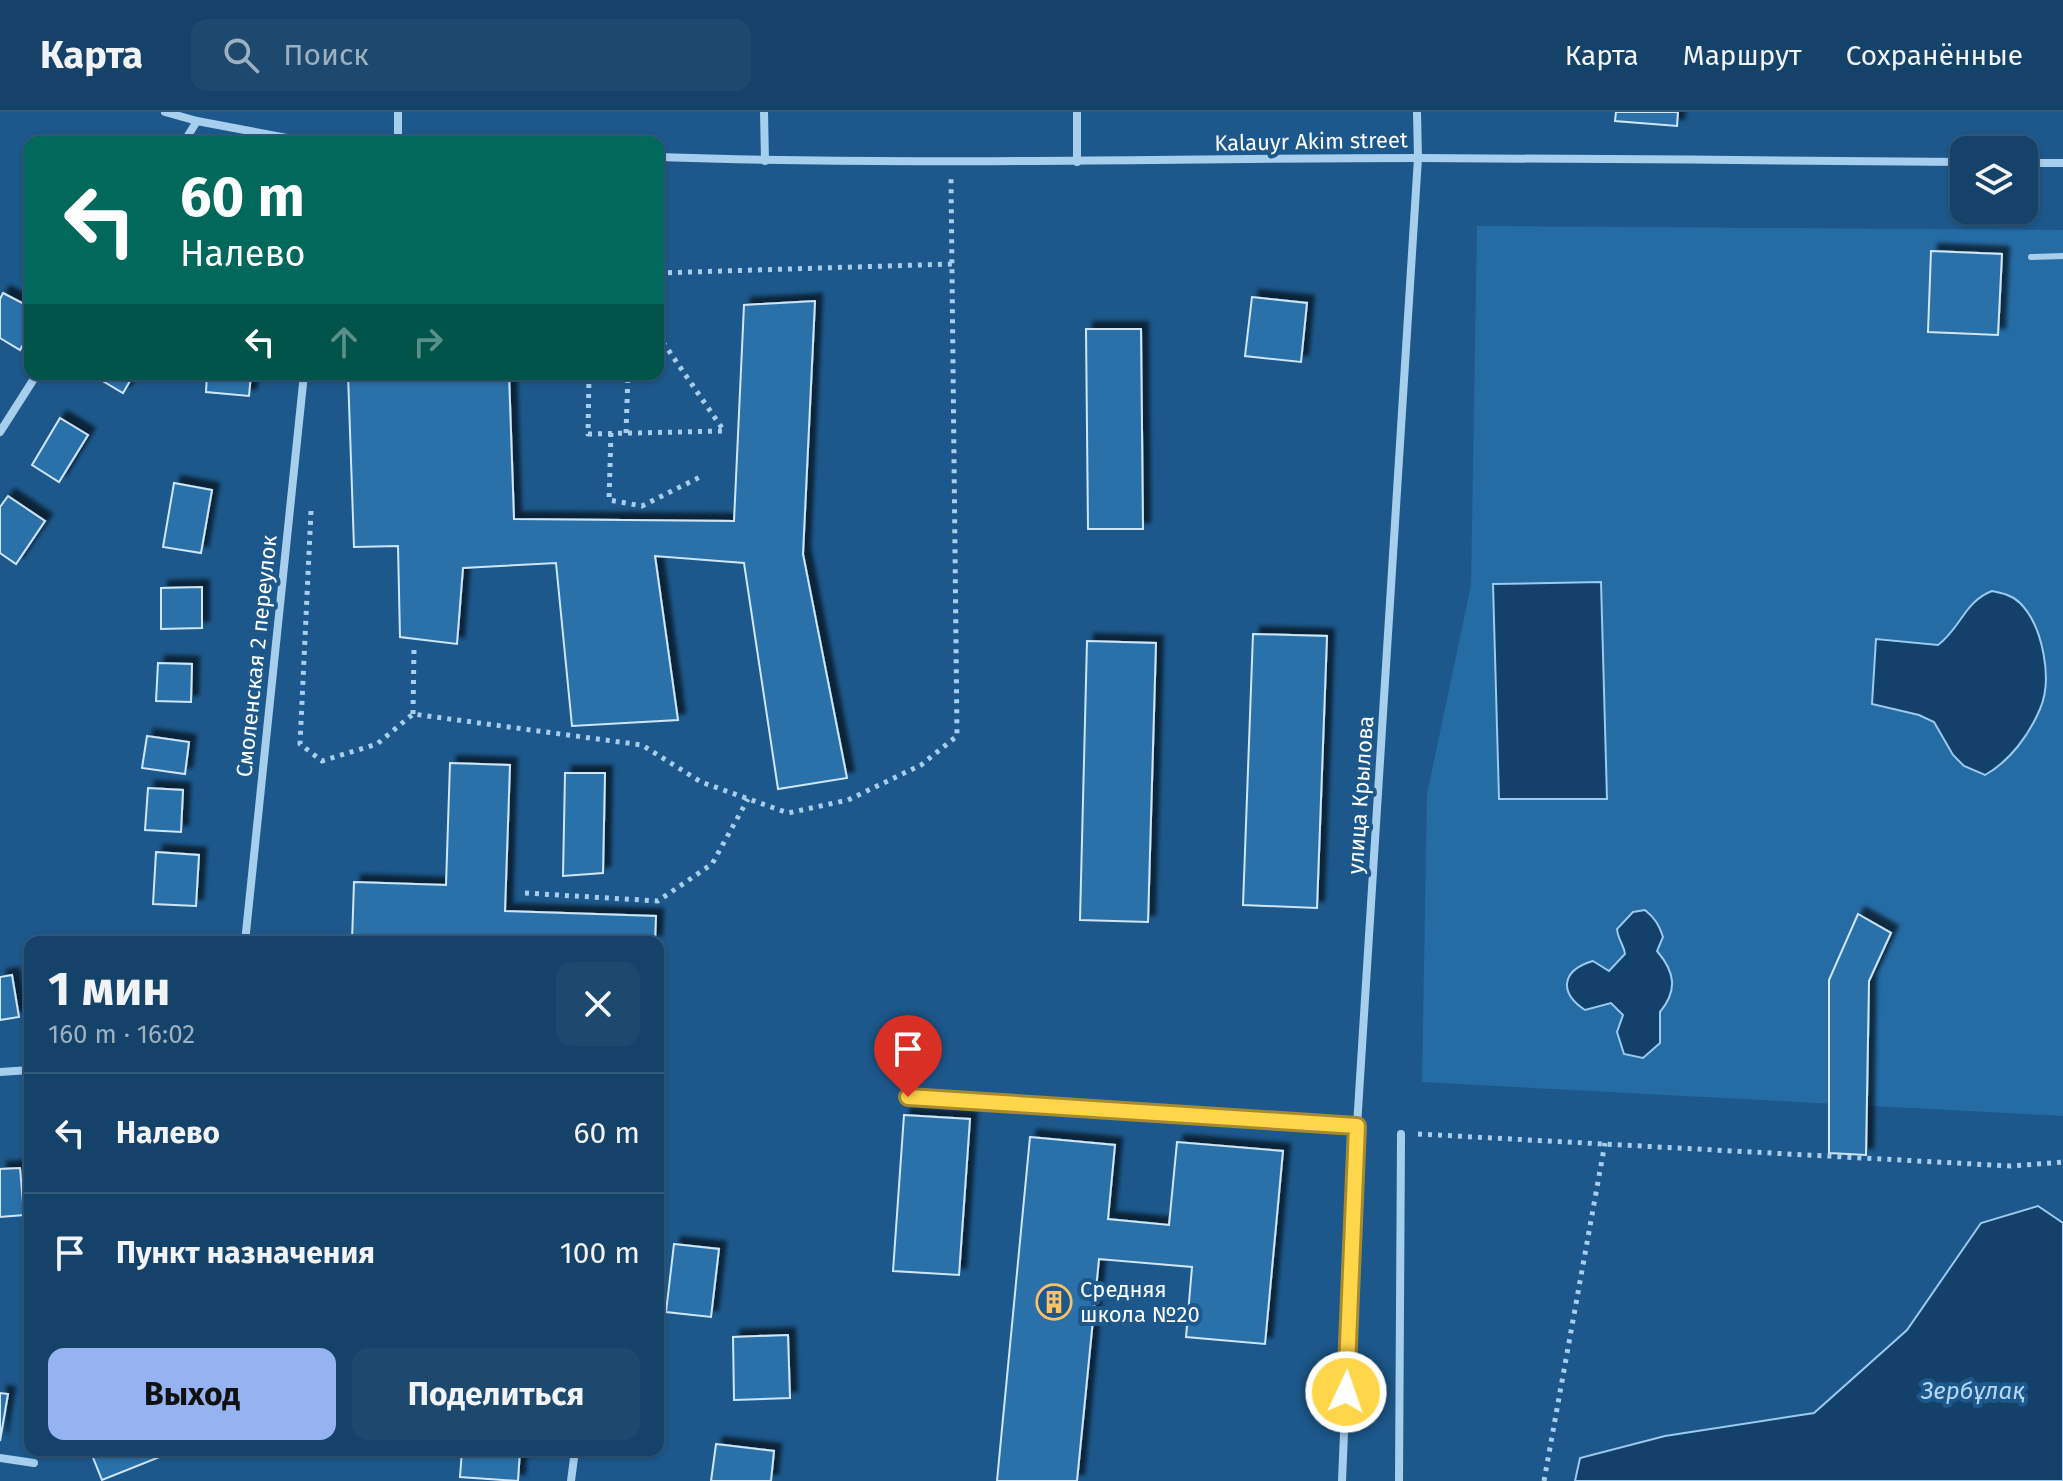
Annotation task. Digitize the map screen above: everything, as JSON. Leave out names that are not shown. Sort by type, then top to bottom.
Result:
[{"type":"street","points":[[165,112],[276,136]]},
{"type":"street","points":[[398,112],[398,136]]},
{"type":"street","points":[[764,112],[765,161]]},
{"type":"street","points":[[1077,112],[1077,162]]},
{"type":"street","name":"улица Крылова","points":[[1342,1481],[1357,1126],[1418,158],[1417,112]]},
{"type":"street","points":[[188,136],[197,121]]},
{"type":"street","name":"Kalauyr Akim street","points":[[664,157],[765,161],[1077,162],[1418,158],[1950,162]]},
{"type":"street","points":[[2038,163],[2063,163]]},
{"type":"street","points":[[0,432],[33,380]]},
{"type":"street","name":"Смоленская 2 переулок","points":[[246,936],[303,380]]},
{"type":"street","points":[[0,1072],[24,1070]]},
{"type":"street","points":[[1399,1481],[1401,1134]]},
{"type":"street","points":[[571,1481],[574,1456]]},
{"type":"street","points":[[0,1458],[34,1463]]},
{"type":"lane","points":[[2031,257],[2063,256]]},
{"type":"lane","points":[[908,1097],[1357,1126]]},
{"type":"path","points":[[312,497],[300,744],[322,761],[377,744],[413,714],[642,745],[701,782],[788,813],[848,800],[921,765],[957,736],[951,161]]},
{"type":"path","points":[[664,273],[952,264]]},
{"type":"path","points":[[589,380],[588,434],[724,431],[664,344]]},
{"type":"path","points":[[626,433],[628,380]]},
{"type":"path","points":[[611,433],[609,500],[642,506],[702,476]]},
{"type":"path","points":[[413,714],[414,648]]},
{"type":"path","points":[[525,893],[658,901],[712,864],[748,799]]},
{"type":"path","points":[[1401,1134],[2011,1166],[2063,1162]]},
{"type":"path","points":[[1544,1481],[1605,1143]]},
{"type":"shaded area","points":[[1477,226],[2063,230],[2063,1116],[1422,1082],[1427,794],[1471,585]]},
{"type":"water","points":[[1601,582],[1607,799],[1499,799],[1493,584]]},
{"type":"water","points":[[1992,591],[2014,598],[2028,613],[2044,654],[2046,683],[2040,709],[2024,738],[2003,762],[1985,775],[1964,766],[1953,755],[1934,722],[1919,715],[1872,704],[1876,639],[1938,645],[1975,601]]},
{"type":"water","points":[[1645,910],[1658,925],[1663,937],[1657,951],[1668,966],[1672,989],[1660,1012],[1660,1043],[1643,1058],[1624,1054],[1617,1032],[1623,1015],[1611,1003],[1585,1010],[1570,996],[1567,982],[1575,970],[1593,961],[1609,971],[1625,954],[1617,929],[1633,912]]},
{"type":"water","name":"Зербұлақ","points":[[2038,1206],[2063,1223],[2063,1481],[1575,1481],[1580,1458],[1665,1436],[1814,1413],[1907,1330],[1981,1223]]},
{"type":"building","points":[[1616,112],[1678,112],[1677,126],[1615,121]]},
{"type":"building","points":[[1931,251],[2002,254],[1998,335],[1928,332]]},
{"type":"building","points":[[3,293],[24,304],[24,343],[20,350],[0,338],[0,299]]},
{"type":"building","points":[[1252,297],[1307,303],[1301,362],[1245,356]]},
{"type":"building","points":[[815,301],[803,554],[847,778],[778,789],[744,563],[655,556],[678,720],[572,726],[556,563],[463,568],[457,644],[400,637],[398,546],[354,547],[348,380],[509,380],[514,519],[734,521],[744,305]]},
{"type":"building","points":[[1086,329],[1141,329],[1143,529],[1088,529]]},
{"type":"building","points":[[101,380],[131,380],[123,393]]},
{"type":"building","points":[[207,380],[250,380],[249,396],[206,392]]},
{"type":"building","points":[[60,418],[88,435],[59,482],[32,465]]},
{"type":"building","points":[[174,483],[212,490],[201,553],[163,547]]},
{"type":"building","points":[[8,496],[45,521],[16,564],[0,553],[0,507]]},
{"type":"building","points":[[202,587],[202,628],[161,629],[161,588]]},
{"type":"building","points":[[1253,634],[1327,636],[1317,908],[1243,905]]},
{"type":"building","points":[[1087,641],[1156,643],[1148,922],[1080,920]]},
{"type":"building","points":[[158,663],[192,664],[191,702],[156,701]]},
{"type":"building","points":[[147,736],[189,742],[185,774],[142,768]]},
{"type":"building","points":[[450,763],[510,765],[505,911],[656,916],[655,936],[352,936],[354,882],[446,885]]},
{"type":"building","points":[[565,773],[605,773],[603,873],[563,876]]},
{"type":"building","points":[[148,788],[183,790],[181,832],[145,830]]},
{"type":"building","points":[[156,852],[199,855],[196,906],[153,904]]},
{"type":"building","points":[[1858,914],[1891,933],[1869,981],[1866,1155],[1829,1153],[1829,980]]},
{"type":"building","points":[[12,975],[19,1017],[0,1020],[0,977]]},
{"type":"building","points":[[904,1115],[970,1119],[959,1275],[893,1271]]},
{"type":"building","name":"Средняя школа №20","points":[[1030,1137],[1115,1145],[1108,1219],[1169,1225],[1177,1142],[1283,1151],[1265,1344],[1186,1337],[1192,1267],[1099,1259],[1077,1481],[997,1481]]},
{"type":"building","points":[[20,1168],[24,1215],[0,1217],[0,1169]]},
{"type":"building","points":[[674,1244],[719,1249],[711,1317],[666,1312]]},
{"type":"building","points":[[788,1335],[790,1398],[734,1400],[733,1337]]},
{"type":"building","points":[[0,1393],[8,1394],[0,1441]]},
{"type":"building","points":[[716,1444],[774,1451],[771,1481],[711,1481]]},
{"type":"building","points":[[92,1456],[162,1456],[102,1480]]},
{"type":"building","points":[[462,1456],[520,1456],[518,1481],[460,1477]]},
{"type":"place","name":"Средняя школа №20","points":[[1054,1302]]},
{"type":"route","points":[[908,1097],[1357,1126],[1346,1392]]}]
